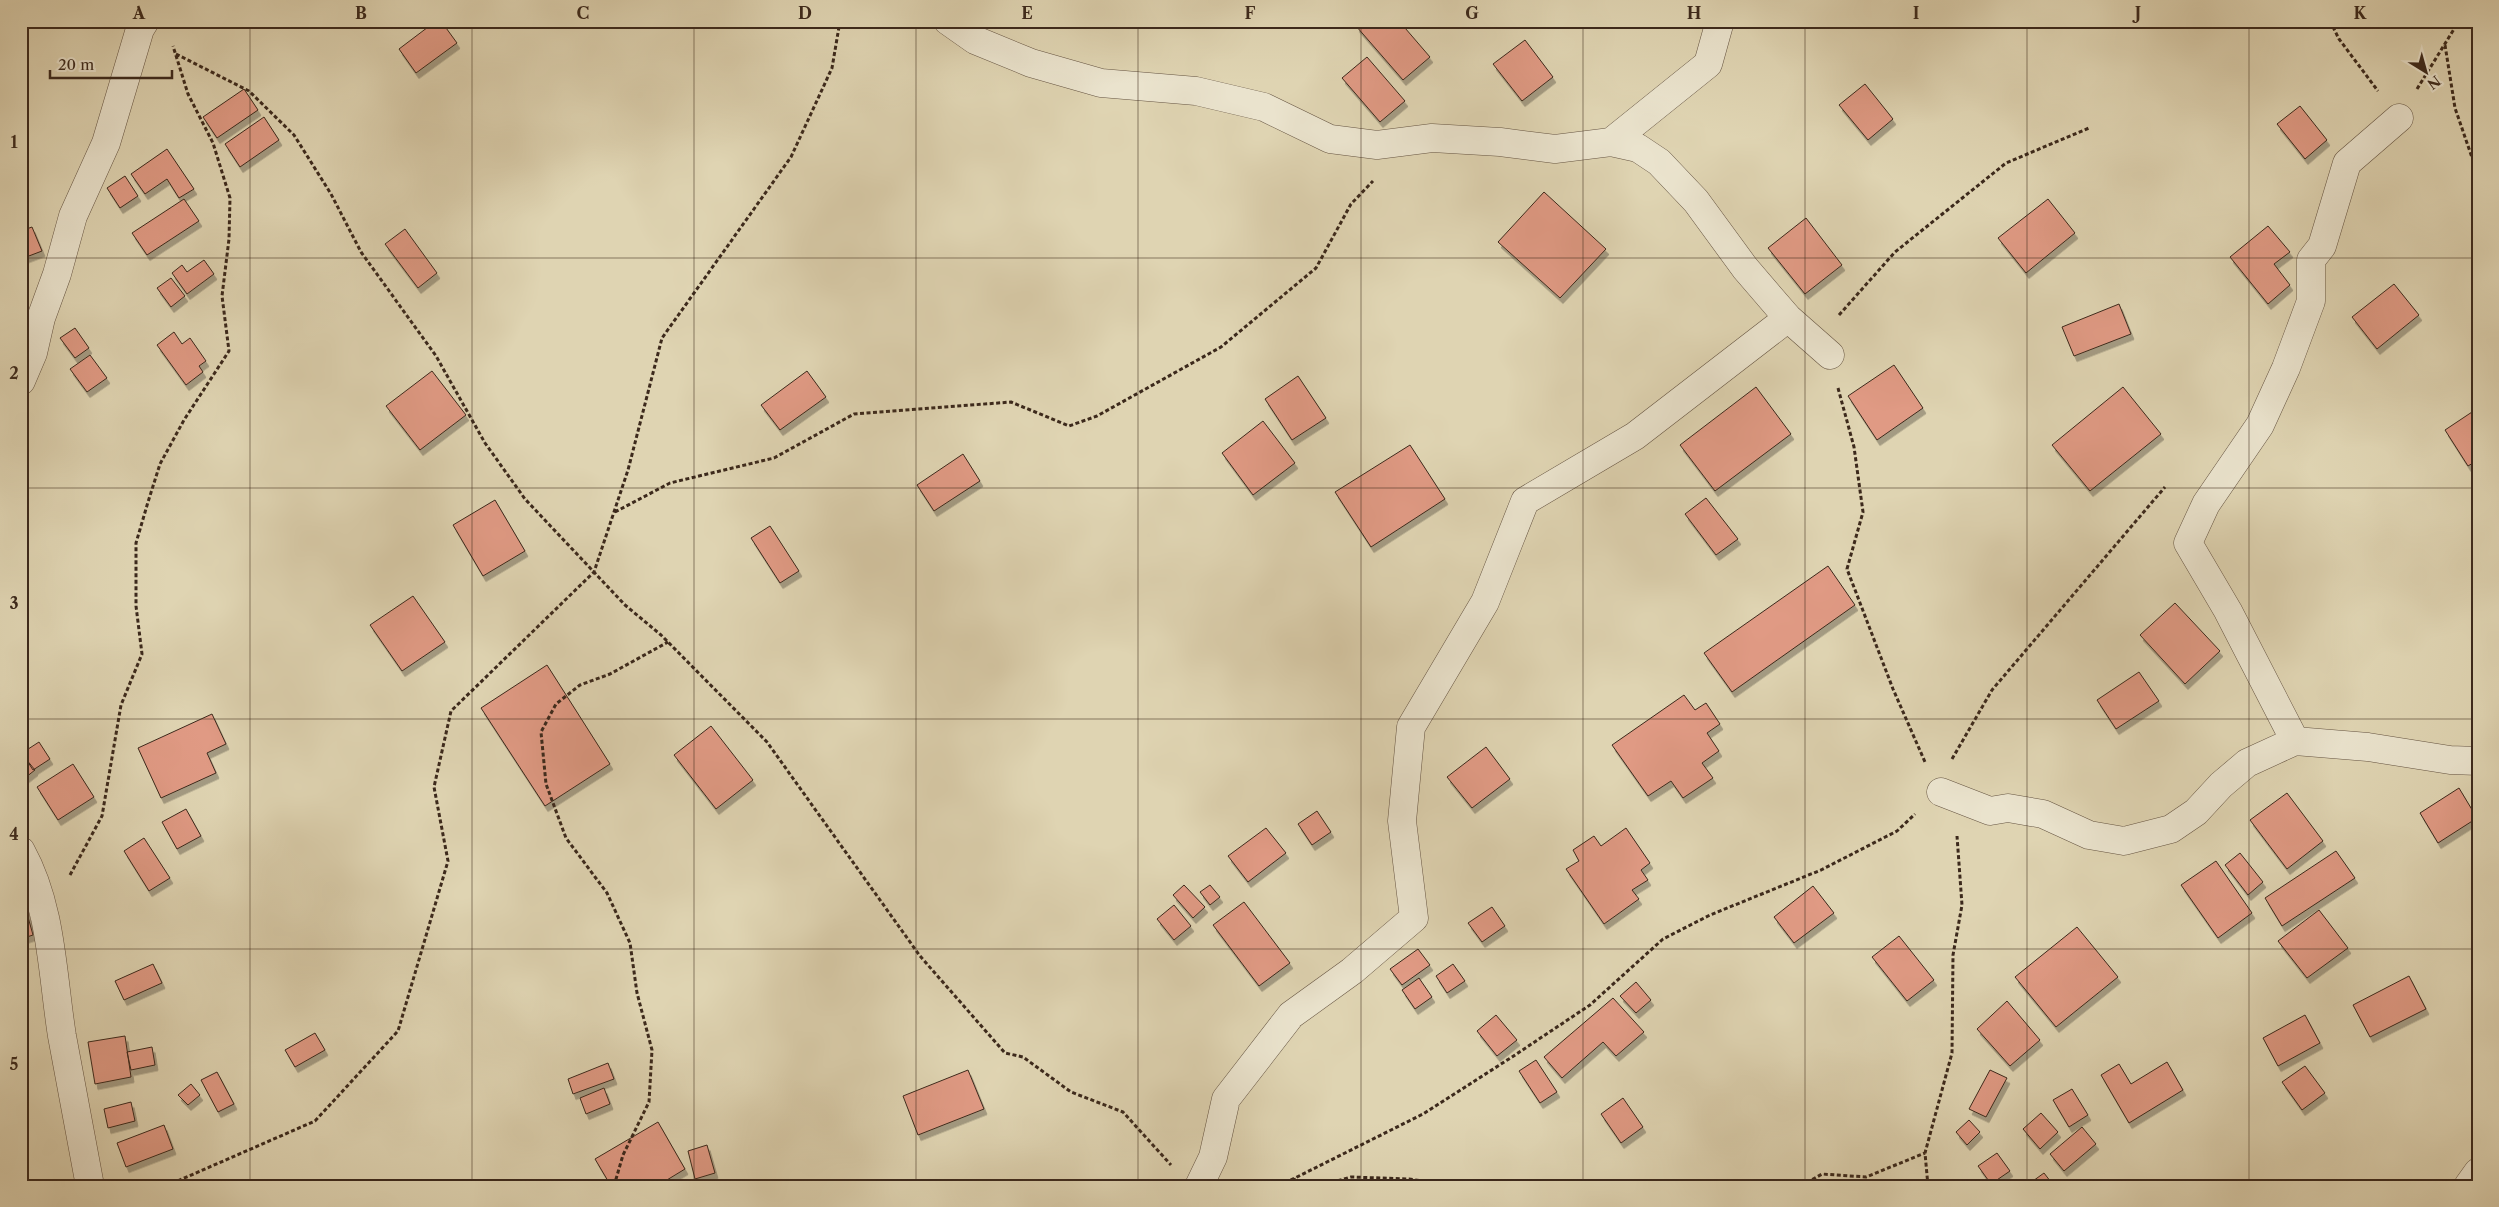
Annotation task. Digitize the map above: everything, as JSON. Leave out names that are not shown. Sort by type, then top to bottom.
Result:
[{"type":"street","points":[[21,382],[33,353],[40,318],[57,274],[73,216],[106,143],[140,29],[145,21]]},
{"type":"street","points":[[948,21],[975,40],[1031,63],[1101,83],[1196,91],[1264,107],[1330,139],[1377,145],[1432,138],[1555,149],[1611,142],[1638,148],[1660,162],[1696,201],[1745,268],[1788,318],[1830,355]]},
{"type":"street","points":[[1611,142],[1708,64],[1720,21]]},
{"type":"street","points":[[2295,741],[2236,627],[2188,543],[2206,504],[2260,425],[2286,368],[2311,302],[2311,260],[2322,246],[2346,163],[2399,118]]},
{"type":"street","points":[[1199,1186],[1213,1158],[1226,1099],[1291,1015],[1352,971],[1414,918],[1402,821],[1411,727],[1485,602],[1525,500],[1635,436],[1788,318]]},
{"type":"street","points":[[1940,792],[1990,811],[2008,808],[2043,814],[2089,835],[2124,841],[2171,829],[2196,812],[2221,785],[2247,762],[2295,741],[2368,747],[2450,760],[2478,761]]},
{"type":"street","points":[[21,851],[34,873],[42,899],[62,1036],[90,1186]]},
{"type":"street","points":[[2468,1186],[2478,1172]]},
{"type":"path","points":[[166,1186],[314,1121],[398,1031],[448,862],[434,787],[451,711],[594,572],[628,470],[662,338],[791,157],[832,68],[840,21]]},
{"type":"path","points":[[2330,21],[2339,39],[2399,118],[2459,21]]},
{"type":"path","points":[[46,922],[102,816],[121,705],[142,654],[136,606],[136,543],[160,464],[184,420],[230,351],[222,296],[229,239],[230,198],[213,143],[188,94],[169,38]]},
{"type":"path","points":[[2445,45],[2455,108],[2478,175]]},
{"type":"path","points":[[176,54],[249,91],[294,135],[331,194],[361,252],[436,356],[485,443],[525,499],[625,605],[668,642],[767,742],[920,956],[1005,1053],[1023,1057],[1071,1092],[1123,1112],[1172,1165]]},
{"type":"path","points":[[1928,1186],[1925,1153],[1952,1053],[1953,955],[1962,905],[1957,833],[1893,689],[1847,569],[1863,512],[1854,447],[1830,355],[1835,320],[1895,252],[2006,163],[2088,128]]},
{"type":"path","points":[[614,512],[670,483],[774,458],[854,414],[1011,402],[1069,426],[1097,416],[1221,347],[1316,268],[1351,204],[1412,141]]},
{"type":"path","points":[[1279,1186],[1423,1114],[1512,1057],[1590,1005],[1663,939],[1710,915],[1821,870],[1896,831],[1940,792],[1955,751],[1992,690],[2145,513],[2165,487]]},
{"type":"path","points":[[614,1186],[623,1155],[649,1102],[652,1050],[637,993],[630,943],[607,893],[566,838],[546,784],[541,732],[556,704],[580,685],[610,674],[668,642]]},
{"type":"path","points":[[1801,1186],[1822,1174],[1866,1177],[1925,1153]]},
{"type":"path","points":[[1319,1186],[1351,1177],[1409,1179],[1456,1186]]},
{"type":"path","points":[[1294,1178],[1296,1186]]},
{"type":"building","points":[[436,21],[441,21],[457,43],[416,73],[399,49]]},
{"type":"building","points":[[1362,21],[1399,21],[1430,57],[1403,80],[1356,26]]},
{"type":"building","points":[[1525,40],[1553,77],[1522,101],[1493,64]]},
{"type":"building","points":[[1367,57],[1405,101],[1380,122],[1342,78]]},
{"type":"building","points":[[1865,84],[1893,119],[1868,140],[1839,105]]},
{"type":"building","points":[[244,89],[258,110],[217,138],[203,117]]},
{"type":"building","points":[[2300,106],[2327,140],[2305,159],[2277,124]]},
{"type":"building","points":[[264,117],[279,140],[240,167],[225,144]]},
{"type":"building","points":[[167,149],[194,189],[179,198],[167,179],[145,194],[131,174]]},
{"type":"building","points":[[125,176],[138,196],[120,208],[107,188]]},
{"type":"building","points":[[1544,192],[1606,249],[1560,298],[1498,242]]},
{"type":"building","points":[[184,199],[199,221],[147,255],[132,233]]},
{"type":"building","points":[[2048,199],[2075,233],[2026,273],[1998,238]]},
{"type":"building","points":[[1806,218],[1842,265],[1805,294],[1768,248]]},
{"type":"building","points":[[2268,226],[2290,252],[2274,264],[2290,285],[2268,304],[2230,257]]},
{"type":"building","points":[[32,227],[42,251],[21,259],[21,231]]},
{"type":"building","points":[[405,229],[437,273],[418,288],[385,244]]},
{"type":"building","points":[[204,260],[214,274],[187,294],[172,273],[182,265],[187,272]]},
{"type":"building","points":[[171,278],[185,296],[171,307],[157,288]]},
{"type":"building","points":[[2394,284],[2419,315],[2377,349],[2352,317]]},
{"type":"building","points":[[2119,304],[2131,334],[2074,356],[2062,327]]},
{"type":"building","points":[[24,309],[34,328],[21,334],[21,310]]},
{"type":"building","points":[[75,328],[89,348],[75,358],[60,338]]},
{"type":"building","points":[[174,332],[182,344],[190,338],[206,361],[199,366],[203,372],[186,385],[157,345]]},
{"type":"building","points":[[90,355],[107,378],[87,392],[70,369]]},
{"type":"building","points":[[1894,365],[1923,408],[1877,440],[1848,396]]},
{"type":"building","points":[[432,371],[466,415],[420,450],[386,406]]},
{"type":"building","points":[[807,371],[826,397],[780,430],[761,405]]},
{"type":"building","points":[[1298,376],[1326,418],[1292,440],[1265,399]]},
{"type":"building","points":[[1756,387],[1791,434],[1715,491],[1680,445]]},
{"type":"building","points":[[2123,387],[2161,434],[2090,491],[2052,445]]},
{"type":"building","points":[[2478,408],[2478,460],[2468,466],[2445,430]]},
{"type":"building","points":[[1263,421],[1295,463],[1253,495],[1222,453]]},
{"type":"building","points":[[1410,445],[1445,499],[1371,547],[1335,492]]},
{"type":"building","points":[[963,454],[980,481],[934,511],[917,485]]},
{"type":"building","points":[[1706,498],[1738,539],[1716,555],[1685,514]]},
{"type":"building","points":[[495,500],[525,551],[483,576],[453,525]]},
{"type":"building","points":[[770,526],[799,571],[780,583],[751,538]]},
{"type":"building","points":[[1828,566],[1855,605],[1732,692],[1704,653]]},
{"type":"building","points":[[413,596],[445,642],[402,671],[370,625]]},
{"type":"building","points":[[2175,603],[2220,651],[2185,684],[2140,635]]},
{"type":"building","points":[[547,665],[610,764],[545,806],[481,708]]},
{"type":"building","points":[[2139,672],[2159,701],[2116,729],[2097,700]]},
{"type":"building","points":[[1684,695],[1695,710],[1706,703],[1720,724],[1707,733],[1719,751],[1702,763],[1713,778],[1683,798],[1671,781],[1648,796],[1612,745]]},
{"type":"building","points":[[212,714],[226,744],[207,753],[216,773],[161,798],[138,748]]},
{"type":"building","points":[[711,726],[753,780],[716,809],[674,755]]},
{"type":"building","points":[[39,742],[50,759],[33,770],[22,753]]},
{"type":"building","points":[[1486,747],[1510,779],[1472,808],[1447,777]]},
{"type":"building","points":[[21,753],[35,770],[21,781]]},
{"type":"building","points":[[73,764],[94,797],[58,820],[37,787]]},
{"type":"building","points":[[2459,788],[2477,818],[2438,843],[2420,813]]},
{"type":"building","points":[[2287,793],[2323,841],[2287,869],[2250,820]]},
{"type":"building","points":[[186,809],[201,836],[177,849],[162,822]]},
{"type":"building","points":[[1317,811],[1331,832],[1312,845],[1298,824]]},
{"type":"building","points":[[1266,828],[1286,853],[1248,882],[1228,856]]},
{"type":"building","points":[[1626,828],[1650,863],[1641,870],[1648,880],[1632,890],[1639,899],[1604,924],[1566,869],[1579,861],[1573,850],[1594,836],[1601,846]]},
{"type":"building","points":[[144,838],[170,878],[149,891],[124,851]]},
{"type":"building","points":[[2336,851],[2355,878],[2282,926],[2265,898]]},
{"type":"building","points":[[2240,853],[2263,882],[2248,895],[2225,865]]},
{"type":"building","points":[[2216,861],[2252,913],[2218,938],[2181,885]]},
{"type":"building","points":[[1184,885],[1205,907],[1193,918],[1173,895]]},
{"type":"building","points":[[1210,885],[1220,897],[1210,905],[1200,892]]},
{"type":"building","points":[[1813,886],[1834,913],[1794,943],[1774,917]]},
{"type":"building","points":[[1244,902],[1290,963],[1259,986],[1213,925]]},
{"type":"building","points":[[1174,905],[1191,926],[1174,940],[1157,919]]},
{"type":"building","points":[[1492,907],[1505,926],[1482,942],[1468,923]]},
{"type":"building","points":[[26,910],[33,935],[21,939],[21,912]]},
{"type":"building","points":[[2319,910],[2348,948],[2307,978],[2278,941]]},
{"type":"building","points":[[2077,927],[2118,977],[2056,1027],[2015,977]]},
{"type":"building","points":[[1899,936],[1934,980],[1907,1001],[1872,957]]},
{"type":"building","points":[[1418,949],[1430,965],[1402,985],[1390,969]]},
{"type":"building","points":[[153,964],[162,983],[124,1000],[115,981]]},
{"type":"building","points":[[1453,964],[1465,981],[1447,993],[1436,976]]},
{"type":"building","points":[[2409,976],[2426,1009],[2370,1037],[2353,1005]]},
{"type":"building","points":[[1419,978],[1432,997],[1415,1009],[1402,990]]},
{"type":"building","points":[[1636,982],[1651,1000],[1636,1013],[1620,996]]},
{"type":"building","points":[[1613,998],[1644,1032],[1616,1056],[1603,1042],[1562,1078],[1544,1057]]},
{"type":"building","points":[[2007,1001],[2040,1040],[2010,1066],[1977,1029]]},
{"type":"building","points":[[1496,1015],[1517,1040],[1497,1056],[1477,1031]]},
{"type":"building","points":[[2305,1015],[2320,1043],[2278,1066],[2263,1038]]},
{"type":"building","points":[[315,1033],[325,1050],[295,1067],[285,1050]]},
{"type":"building","points":[[125,1036],[131,1077],[95,1084],[88,1042]]},
{"type":"building","points":[[152,1047],[155,1065],[131,1070],[127,1052]]},
{"type":"building","points":[[1536,1060],[1557,1092],[1540,1103],[1519,1071]]},
{"type":"building","points":[[2167,1062],[2183,1090],[2129,1123],[2101,1075],[2119,1064],[2131,1084]]},
{"type":"building","points":[[608,1063],[614,1079],[573,1094],[568,1079]]},
{"type":"building","points":[[2305,1066],[2325,1093],[2302,1110],[2282,1082]]},
{"type":"building","points":[[968,1070],[984,1109],[918,1135],[903,1096]]},
{"type":"building","points":[[1990,1070],[2007,1078],[1986,1117],[1969,1109]]},
{"type":"building","points":[[217,1072],[234,1104],[218,1112],[201,1080]]},
{"type":"building","points":[[191,1084],[200,1095],[188,1105],[178,1095]]},
{"type":"building","points":[[604,1088],[610,1104],[586,1114],[580,1098]]},
{"type":"building","points":[[2072,1089],[2088,1115],[2069,1127],[2053,1100]]},
{"type":"building","points":[[1623,1098],[1643,1127],[1621,1143],[1601,1114]]},
{"type":"building","points":[[131,1102],[135,1121],[108,1128],[104,1109]]},
{"type":"building","points":[[2041,1113],[2058,1132],[2040,1149],[2023,1129]]},
{"type":"building","points":[[1969,1120],[1980,1132],[1967,1145],[1956,1132]]},
{"type":"building","points":[[658,1122],[685,1169],[657,1186],[611,1186],[595,1159]]},
{"type":"building","points":[[164,1125],[173,1149],[126,1167],[117,1143]]},
{"type":"building","points":[[2082,1127],[2096,1144],[2064,1171],[2050,1154]]},
{"type":"building","points":[[707,1145],[715,1173],[695,1179],[688,1151]]},
{"type":"building","points":[[1997,1153],[2010,1171],[1991,1184],[1978,1166]]},
{"type":"building","points":[[2044,1173],[2054,1186],[2026,1186]]}]
